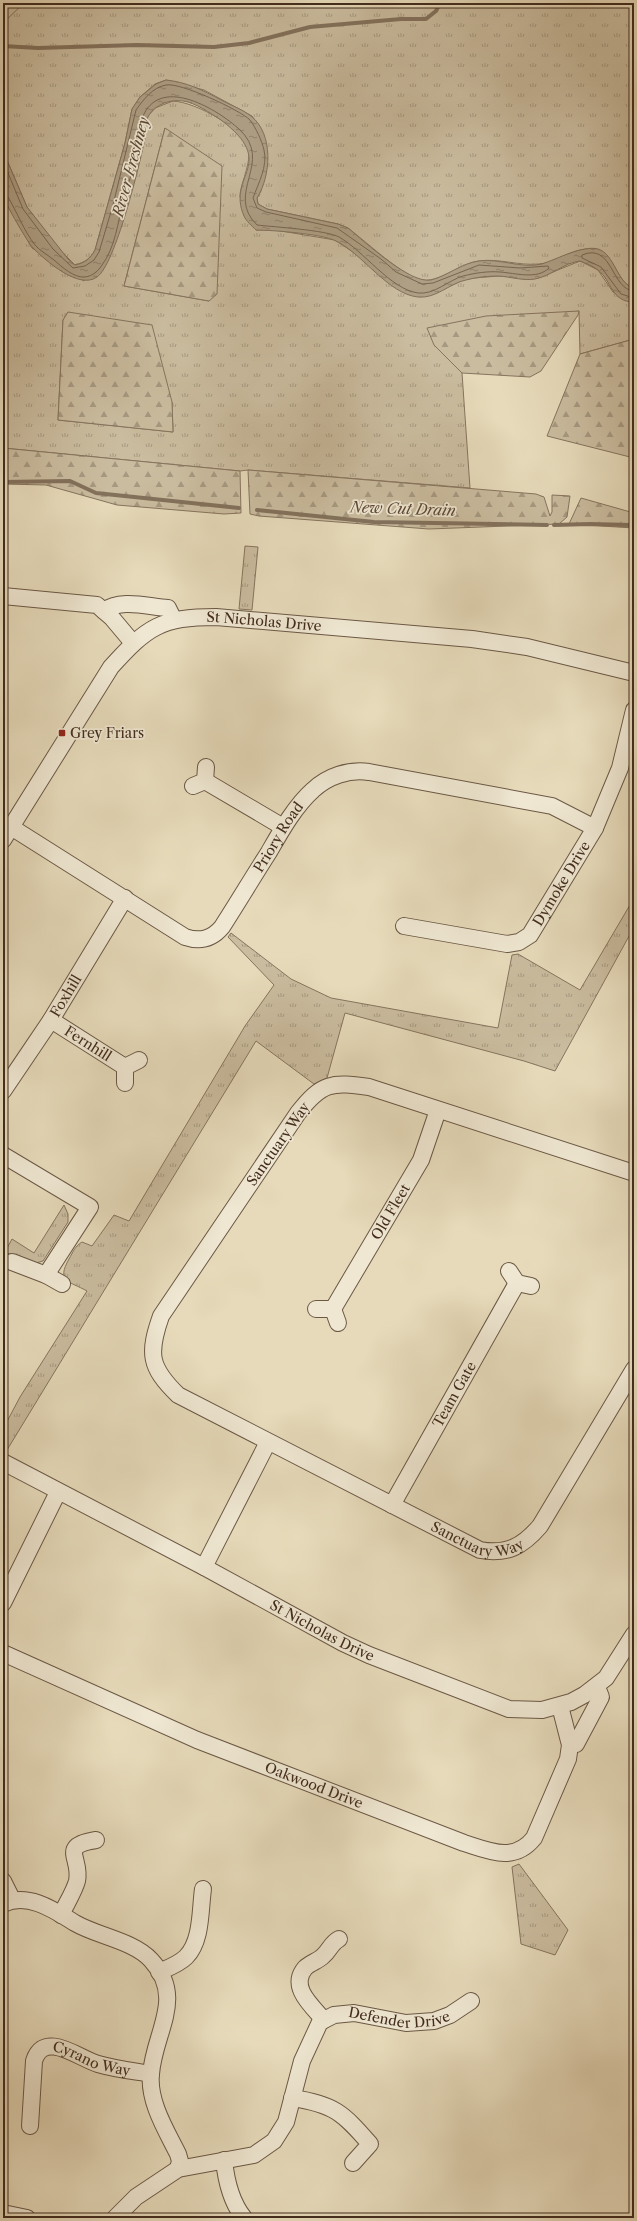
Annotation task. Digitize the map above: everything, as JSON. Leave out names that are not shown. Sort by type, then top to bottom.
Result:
[{"type":"street","points":[[3,596],[97,605],[104,611],[132,644]]},
{"type":"street","points":[[104,611],[110,606],[123,604],[168,608],[174,620]]},
{"type":"street","name":"St Nicholas Drive","points":[[7,833],[111,667],[132,644],[151,629],[174,620],[187,617],[216,617],[472,639],[527,647],[634,673]]},
{"type":"street","name":"Dymoke Drive","points":[[404,926],[508,944],[519,942],[530,935],[595,828],[620,768],[634,710]]},
{"type":"street","name":"Priory Road","points":[[7,833],[125,898],[185,937],[202,940],[217,934],[283,828],[313,790],[331,778],[356,770],[552,806],[595,828]]},
{"type":"street","points":[[201,778],[283,828]]},
{"type":"street","name":"Foxhill","points":[[3,1092],[52,1020],[125,898]]},
{"type":"street","name":"Fernhill","points":[[52,1020],[130,1070]]},
{"type":"street","name":"Sanctuary Way","points":[[634,1173],[369,1087],[331,1085],[311,1096],[298,1113],[161,1316],[153,1340],[154,1362],[162,1380],[178,1395],[480,1550],[495,1552],[514,1549],[523,1543],[540,1526],[634,1369]]},
{"type":"street","name":"Old Fleet","points":[[316,1309],[336,1316],[421,1160],[438,1110]]},
{"type":"street","points":[[3,1155],[90,1207],[46,1274]]},
{"type":"street","points":[[12,1262],[46,1274],[62,1284]]},
{"type":"street","name":"Team Gate","points":[[392,1505],[519,1280]]},
{"type":"street","points":[[204,1567],[268,1442]]},
{"type":"street","name":"St Nicholas Drive","points":[[3,1462],[369,1655],[509,1709],[532,1711],[560,1706],[584,1696],[606,1678],[634,1634]]},
{"type":"street","points":[[3,1603],[58,1492]]},
{"type":"street","name":"Oakwood Drive","points":[[3,1653],[197,1740],[495,1853],[503,1854],[517,1851],[529,1844],[534,1838],[568,1759],[570,1744],[560,1706]]},
{"type":"street","points":[[570,1744],[576,1744],[601,1697],[599,1692],[594,1688]]},
{"type":"street","points":[[61,1915],[77,1881],[78,1868],[74,1859],[75,1848],[81,1842],[96,1840]]},
{"type":"street","name":"Cyrano Way","points":[[3,1881],[8,1902],[36,1902],[82,1928],[139,1950],[151,1959],[159,1972],[166,1987],[168,2004],[150,2074],[154,2100],[178,2154],[180,2161],[178,2169]]},
{"type":"street","points":[[159,1972],[180,1962],[192,1950],[198,1934],[203,1889]]},
{"type":"street","points":[[115,2218],[136,2197],[178,2169],[254,2154],[271,2144],[286,2122],[302,2061],[318,2025],[324,2020],[309,2003],[299,1986],[300,1976],[306,1967],[321,1958],[328,1951],[332,1943],[339,1939]]},
{"type":"street","name":"Defender Drive","points":[[324,2020],[339,2014],[354,2013],[406,2023],[434,2021],[450,2015],[471,2001]]},
{"type":"street","name":"Cyrano Way","points":[[30,2126],[34,2061],[36,2054],[41,2050],[56,2047],[68,2050],[98,2064],[150,2074]]},
{"type":"street","points":[[292,2098],[330,2107],[346,2116],[370,2144],[353,2163]]},
{"type":"street","points":[[224,2160],[226,2180],[232,2198],[244,2218]]},
{"type":"street","points":[[3,2213],[22,2217]]},
{"type":"green space","points":[[3,3],[634,3],[634,288],[623,280],[604,254],[597,250],[588,249],[576,251],[545,263],[524,264],[486,260],[465,265],[436,279],[422,280],[415,278],[395,266],[348,228],[338,224],[267,209],[258,204],[257,198],[261,191],[261,129],[252,116],[204,90],[166,80],[155,84],[140,97],[132,109],[125,143],[95,250],[87,260],[75,265],[56,246],[27,207],[3,151]]},
{"type":"green space","points":[[3,3],[24,3],[3,23]]},
{"type":"green space","points":[[173,101],[194,106],[219,118],[240,135],[249,154],[248,165],[241,187],[240,196],[244,208],[256,230],[275,230],[335,240],[353,252],[436,293],[463,280],[474,278],[499,276],[538,278],[580,261],[598,270],[613,292],[634,302],[634,339],[580,354],[579,311],[434,345],[462,373],[470,488],[248,470],[240,471],[3,448],[3,195],[32,248],[84,281],[148,116],[155,108]],"holes":[[[165,128],[209,301],[124,286]],[[68,312],[172,402],[173,432],[58,420],[63,320]]]},
{"type":"green space","points":[[165,128],[222,166],[217,294],[209,301],[124,286]]},
{"type":"green space","points":[[579,311],[578,315],[541,371],[530,377],[462,373],[434,345],[427,328],[486,316]]},
{"type":"green space","points":[[68,312],[152,325],[172,402],[173,432],[58,420],[63,320]]},
{"type":"green space","points":[[634,339],[634,458],[547,436],[580,354]]},
{"type":"green space","points":[[3,448],[240,471],[241,513],[224,514],[117,505],[46,485],[3,484]]},
{"type":"green space","points":[[248,470],[536,494],[544,497],[550,516],[552,512],[552,495],[570,496],[567,517],[559,524],[429,529],[259,516],[250,514]]},
{"type":"green space","points":[[581,498],[634,513],[634,528],[569,524]]},
{"type":"green space","points":[[245,546],[258,547],[252,610],[239,609]]},
{"type":"green space","points":[[634,898],[634,927],[555,1071],[524,1061],[345,1013],[327,1078],[314,1084],[256,1041],[7,1450],[3,1447],[3,1429],[20,1397],[87,1291],[70,1283],[64,1277],[65,1267],[73,1252],[82,1242],[92,1246],[114,1215],[129,1221],[245,1026],[274,985],[228,937],[231,933],[291,979],[331,998],[498,1028],[512,955],[518,954],[580,990]]},
{"type":"green space","points":[[64,1205],[68,1214],[68,1222],[43,1261],[32,1264],[5,1252],[12,1239],[34,1253]]},
{"type":"green space","points":[[519,1864],[568,1930],[555,1955],[521,1944],[512,1867]]},
{"type":"water","name":"River Freshney","points":[[166,80],[194,87],[208,93],[244,111],[258,124],[264,133],[268,156],[265,178],[262,189],[257,198],[258,204],[267,209],[338,224],[348,228],[388,261],[412,276],[422,279],[431,280],[437,278],[473,262],[487,260],[534,265],[542,264],[585,249],[598,249],[604,252],[624,281],[634,288],[634,302],[621,299],[616,295],[598,270],[580,261],[568,264],[547,275],[535,279],[499,276],[478,277],[454,284],[431,296],[418,297],[396,289],[346,247],[336,241],[309,234],[256,230],[245,218],[240,202],[241,190],[248,169],[249,159],[247,148],[238,135],[221,120],[198,106],[183,101],[164,103],[152,111],[148,117],[145,138],[126,213],[119,235],[104,269],[97,277],[90,280],[81,280],[72,277],[54,266],[33,248],[26,239],[12,214],[2,191],[3,151],[27,207],[68,259],[75,265],[82,263],[91,256],[95,250],[125,143],[132,109],[140,97],[156,84]]},
{"type":"waterway","points":[[3,46],[38,48],[137,45],[214,47],[249,43],[310,27],[401,19],[426,19],[436,11],[440,3]]},
{"type":"waterway","name":"New Cut Drain","points":[[3,482],[70,481],[96,493],[239,508]]},
{"type":"waterway","name":"New Cut Drain","points":[[257,510],[374,522],[547,525]]},
{"type":"waterway","name":"New Cut Drain","points":[[554,525],[590,524],[630,525],[634,527]]},
{"type":"place","name":"Grey Friars","points":[[62,733]]}]
